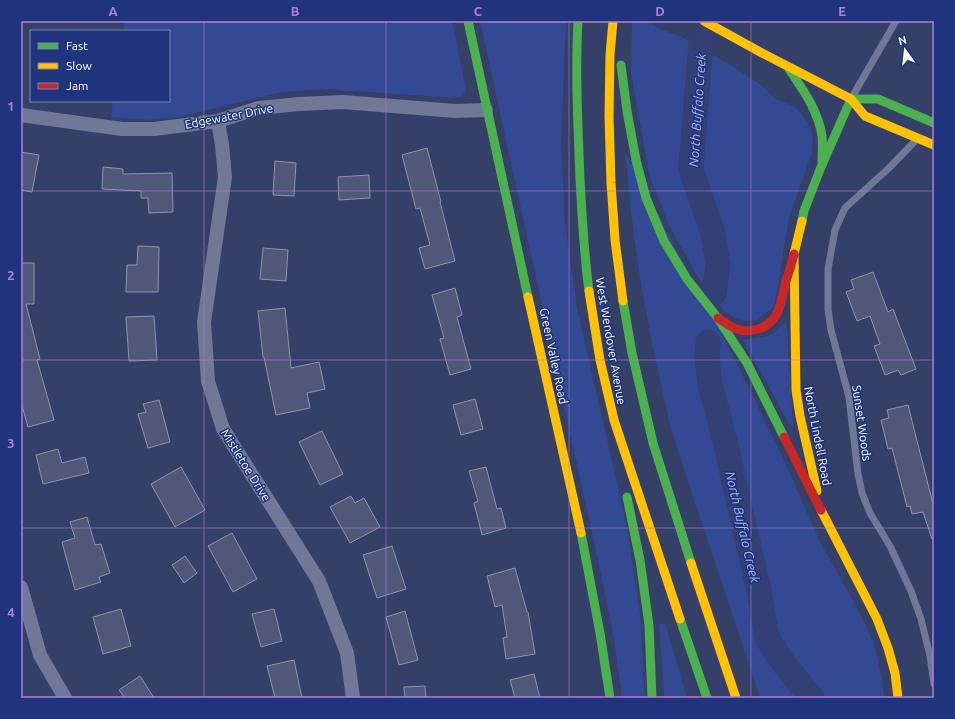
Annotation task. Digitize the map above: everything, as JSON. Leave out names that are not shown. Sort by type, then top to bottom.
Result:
[{"type":"main road","name":"Green Valley Road","points":[[468,21],[486,110],[582,541],[604,657],[610,698]]},
{"type":"main road","name":"West Wendover Avenue","points":[[578,21],[577,114],[583,232],[587,276],[600,360],[614,420],[707,698]]},
{"type":"main road","name":"West Wendover Avenue","points":[[614,21],[610,55],[609,116],[611,183],[615,240],[624,309],[632,353],[653,443],[736,698]]},
{"type":"main road","points":[[614,21],[627,111],[636,160],[646,198],[664,241],[687,279],[717,317],[747,363],[821,510]]},
{"type":"main road","points":[[704,21],[851,99],[865,116],[934,145]]},
{"type":"main road","points":[[787,66],[804,91],[818,119],[821,131],[822,167]]},
{"type":"main road","points":[[851,99],[878,99],[934,124]]},
{"type":"main road","name":"North Lindell Road","points":[[851,99],[804,211],[794,254],[796,390],[821,510],[878,619],[895,673],[898,698]]},
{"type":"main road","points":[[717,317],[739,330],[750,331],[759,329],[769,324],[775,317],[781,303],[794,254]]},
{"type":"main road","points":[[614,420],[623,475]]},
{"type":"main road","points":[[626,490],[640,560],[649,625],[652,698]]},
{"type":"street","name":"Edgewater Drive","points":[[21,115],[122,129],[154,129],[218,121],[259,108],[299,104],[343,102],[455,111],[486,110]]},
{"type":"street","name":"Mistletoe Drive","points":[[218,121],[225,177],[204,322],[208,381],[223,429],[319,581],[347,653],[353,698]]},
{"type":"street","points":[[21,587],[40,655],[65,698]]},
{"type":"lane","points":[[851,99],[896,21]]},
{"type":"lane","name":"Sunset Woods","points":[[917,139],[889,168],[845,208],[835,230],[828,269],[828,309],[830,330],[849,397],[858,474],[862,493],[870,513],[890,546],[911,591],[921,619],[930,656],[934,684]]},
{"type":"shaded area","points":[[125,21],[452,21],[466,90],[462,97],[455,98],[326,89],[282,92],[178,117],[145,120],[111,117],[113,102],[170,102],[170,30],[123,30]]},
{"type":"shaded area","points":[[481,21],[566,21],[561,143],[565,224],[577,308],[625,518],[640,613],[645,698],[622,698],[614,638],[600,569]]},
{"type":"shaded area","points":[[632,21],[646,21],[660,29],[682,37],[735,68],[761,85],[774,98],[795,107],[811,129],[813,139],[812,152],[789,218],[774,307],[756,320],[746,321],[737,319],[725,312],[696,274],[669,225],[649,174],[631,72]]},
{"type":"shaded area","points":[[625,152],[733,356],[784,460],[820,542],[862,617],[875,647],[882,679],[884,698],[760,698],[670,425],[653,348],[640,278]]},
{"type":"shaded area","points":[[784,323],[787,326],[793,424],[790,425],[743,340],[767,336],[776,332]]},
{"type":"shaded area","points":[[665,623],[687,698],[664,698],[659,625]]},
{"type":"building","points":[[427,148],[455,261],[425,269],[419,248],[430,245],[420,208],[416,209],[402,155]]},
{"type":"building","points":[[21,152],[39,155],[32,192],[21,190]]},
{"type":"building","points":[[275,161],[296,163],[294,196],[273,195]]},
{"type":"building","points":[[103,167],[123,169],[123,174],[172,173],[173,212],[149,213],[148,198],[141,198],[141,191],[102,189]]},
{"type":"building","points":[[369,175],[370,198],[339,200],[338,177]]},
{"type":"building","points":[[138,246],[159,247],[158,292],[126,292],[127,265],[137,265]]},
{"type":"building","points":[[263,248],[288,250],[286,281],[260,279]]},
{"type":"building","points":[[21,263],[34,263],[34,304],[26,304],[40,359],[37,360],[54,420],[28,427],[21,402]]},
{"type":"building","points":[[873,272],[888,312],[893,309],[916,369],[901,375],[898,370],[885,375],[874,346],[880,344],[870,316],[857,321],[846,292],[854,289],[851,280]]},
{"type":"building","points":[[455,288],[462,315],[457,317],[471,369],[450,375],[440,339],[444,338],[432,295]]},
{"type":"building","points":[[285,308],[291,368],[319,362],[325,389],[307,393],[310,408],[276,415],[263,357],[258,311]]},
{"type":"building","points":[[154,316],[157,360],[129,361],[126,317]]},
{"type":"building","points":[[475,399],[483,429],[461,435],[453,405]]},
{"type":"building","points":[[159,400],[170,442],[148,448],[138,414],[146,412],[143,404]]},
{"type":"building","points":[[908,405],[934,508],[934,539],[932,539],[923,512],[912,514],[910,506],[907,507],[892,448],[888,449],[881,420],[889,418],[887,410]]},
{"type":"building","points":[[322,431],[343,474],[320,485],[299,442]]},
{"type":"building","points":[[58,449],[62,463],[85,457],[89,473],[43,484],[36,455]]},
{"type":"building","points":[[181,467],[205,510],[175,527],[151,484]]},
{"type":"building","points":[[486,467],[497,509],[501,508],[506,528],[482,535],[474,503],[478,501],[469,471]]},
{"type":"building","points":[[351,496],[355,503],[364,498],[380,527],[350,543],[330,507]]},
{"type":"building","points":[[87,517],[95,545],[101,544],[110,573],[99,577],[101,582],[75,590],[62,542],[75,538],[70,522]]},
{"type":"building","points":[[232,533],[257,579],[233,592],[208,546]]},
{"type":"building","points":[[392,546],[406,589],[377,598],[363,555]]},
{"type":"building","points":[[185,556],[197,573],[184,583],[172,565]]},
{"type":"building","points":[[515,568],[528,612],[535,654],[506,659],[503,638],[507,637],[502,605],[495,607],[487,576]]},
{"type":"building","points":[[121,609],[131,646],[103,654],[93,617]]},
{"type":"building","points":[[274,609],[282,641],[261,647],[252,614]]},
{"type":"building","points":[[405,611],[418,660],[399,665],[386,617]]},
{"type":"building","points":[[294,660],[302,698],[275,698],[267,666]]},
{"type":"building","points":[[534,674],[540,698],[515,698],[510,680]]},
{"type":"building","points":[[140,676],[154,698],[125,698],[119,690]]},
{"type":"building","points":[[425,686],[426,698],[405,698],[404,687]]},
{"type":"waterway","name":"North Buffalo Creek","points":[[701,44],[691,166],[693,176],[713,233],[718,265],[714,293]]},
{"type":"waterway","name":"North Buffalo Creek","points":[[708,342],[707,359],[710,385],[725,441],[759,591],[767,638],[784,664],[812,698]]},
{"type":"traffic: fast","points":[[468,21],[528,297]]},
{"type":"traffic: fast","points":[[578,21],[577,80],[580,179],[584,249],[589,291]]},
{"type":"traffic: fast","points":[[621,65],[627,111],[636,160],[646,198],[664,241],[687,279],[717,317],[747,363],[784,437]]},
{"type":"traffic: fast","points":[[789,69],[800,85],[817,118],[822,136],[822,161]]},
{"type":"traffic: fast","points":[[851,99],[878,99],[934,123]]},
{"type":"traffic: fast","points":[[802,221],[804,211],[821,167],[851,99]]},
{"type":"traffic: fast","points":[[623,301],[632,353],[653,443],[691,563]]},
{"type":"traffic: fast","points":[[627,497],[640,560],[649,625],[652,698]]},
{"type":"traffic: fast","points":[[581,533],[600,633],[610,698]]},
{"type":"traffic: fast","points":[[680,619],[707,698]]},
{"type":"traffic: slow","points":[[613,21],[610,55],[609,116],[611,183],[615,240],[623,301]]},
{"type":"traffic: slow","points":[[704,21],[851,99],[865,116],[934,145]]},
{"type":"traffic: slow","points":[[802,221],[794,254],[796,390],[800,416],[817,491]]},
{"type":"traffic: slow","points":[[589,291],[600,360],[614,420],[680,619]]},
{"type":"traffic: slow","points":[[528,297],[581,533]]},
{"type":"traffic: slow","points":[[821,510],[877,619],[888,648],[895,673],[898,698]]},
{"type":"traffic: slow","points":[[691,563],[736,698]]},
{"type":"traffic: jam","points":[[718,318],[732,327],[744,331],[750,331],[766,326],[776,316],[779,310],[794,254]]},
{"type":"traffic: jam","points":[[784,437],[821,510]]}]
